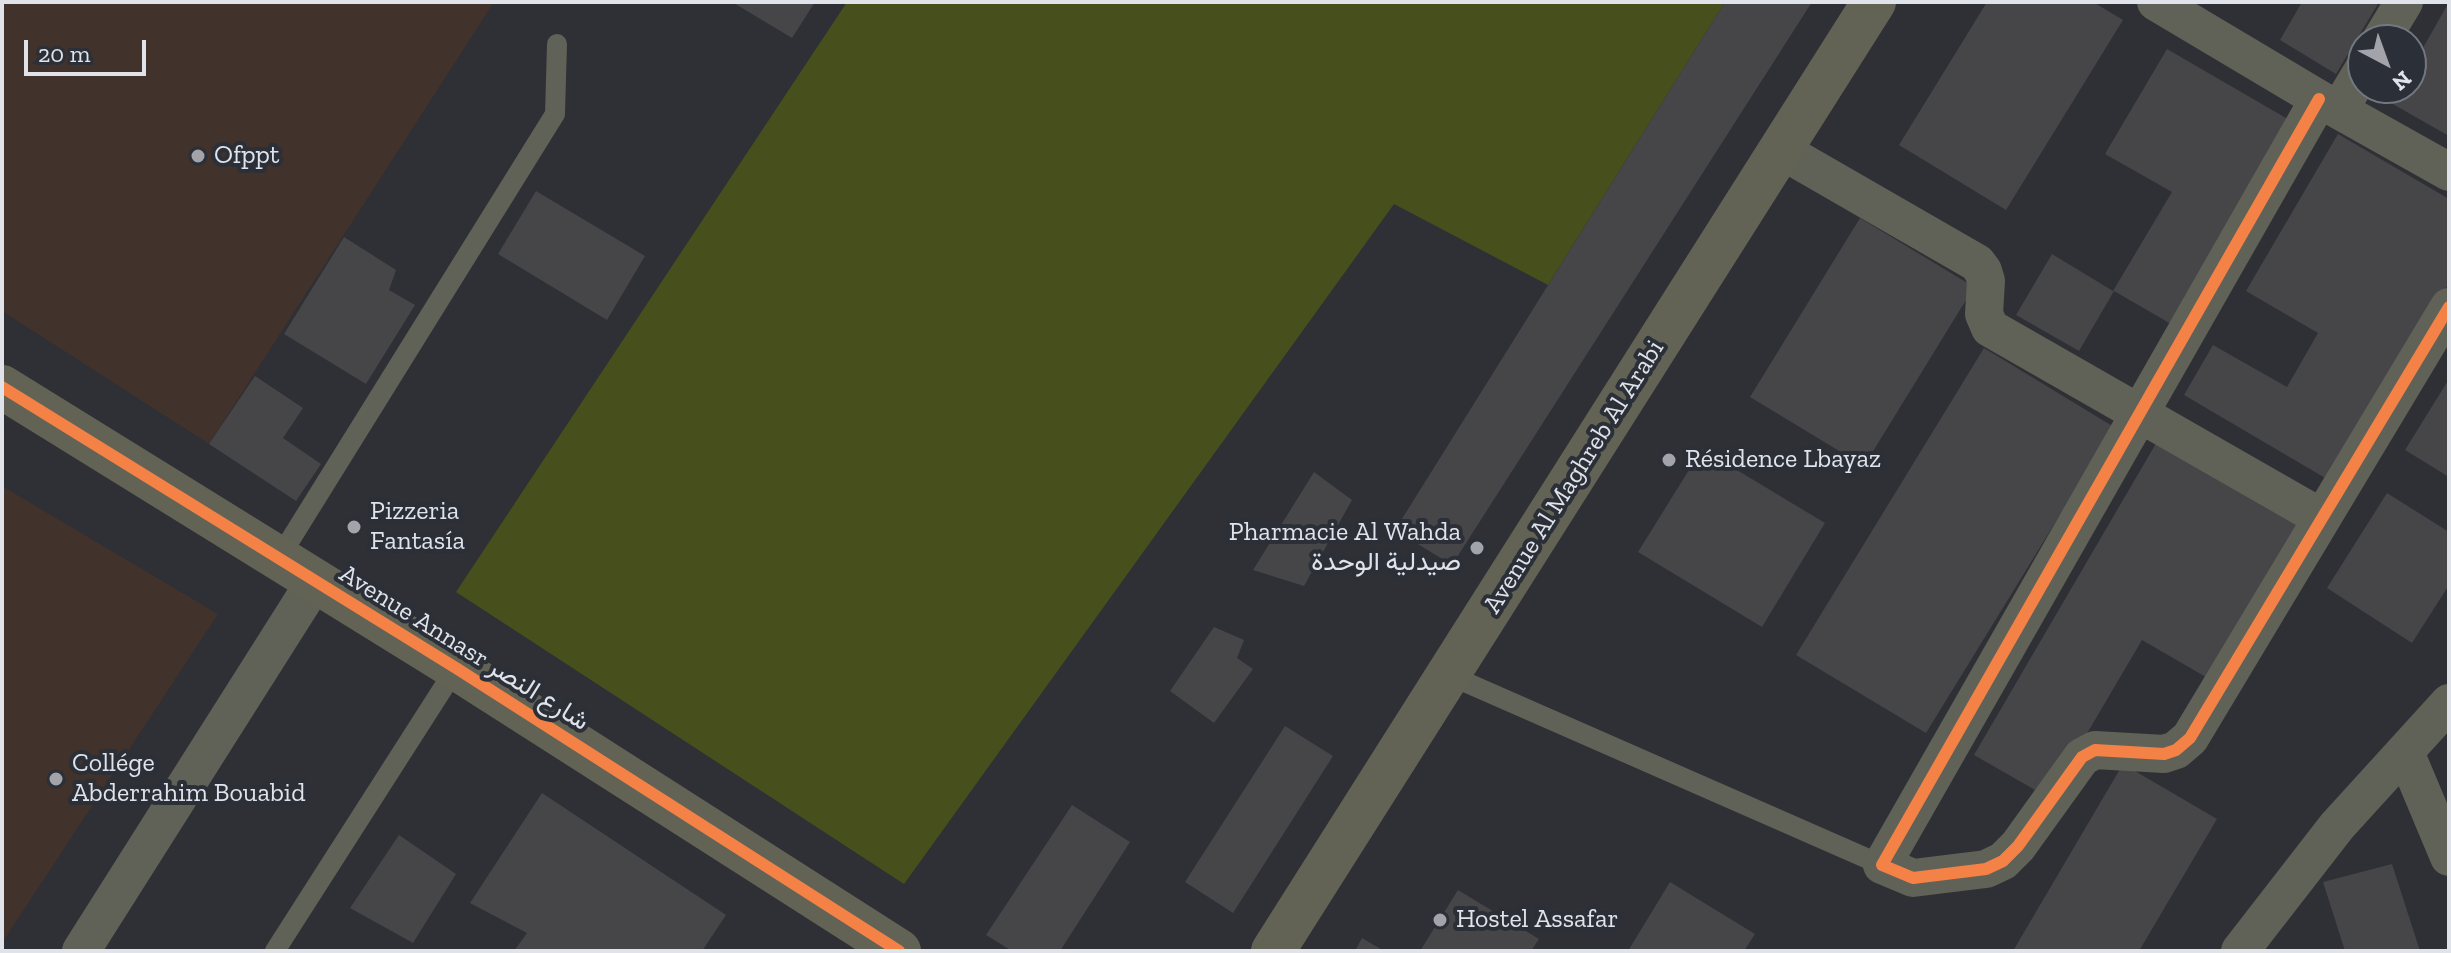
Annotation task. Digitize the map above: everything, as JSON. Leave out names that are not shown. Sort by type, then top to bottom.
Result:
[{"type":"main road","name":"Avenue Al Maghreb Al Arabi","points":[[1273,951],[1874,2]]},
{"type":"main road","name":"Avenue Annasr شارع النصر","points":[[2,387],[456,668],[899,951]]},
{"type":"street","points":[[2391,24],[2404,2]]},
{"type":"street","points":[[2172,6],[2329,105],[2449,172]]},
{"type":"street","points":[[2347,86],[2329,105],[2139,415],[1882,865],[1913,878],[1986,869],[2003,861],[2018,846],[2082,757],[2095,750],[2164,754],[2176,750],[2190,738],[2449,307]]},
{"type":"street","points":[[1779,149],[1977,263],[1986,281],[1984,314],[1990,328],[2322,518]]},
{"type":"street","points":[[81,951],[316,580]]},
{"type":"street","points":[[2240,951],[2337,826],[2449,703]]},
{"type":"street","points":[[2405,752],[2449,857]]},
{"type":"lane","points":[[279,558],[555,114],[557,44]]},
{"type":"lane","points":[[275,951],[456,668]]},
{"type":"lane","points":[[1449,675],[1882,865]]},
{"type":"shaded area","name":"Ofppt","points":[[2,2],[494,2],[209,444],[2,311]]},
{"type":"shaded area","name":"Collége Abderrahim Bouabid","points":[[2,486],[218,614],[2,943]]},
{"type":"green space","points":[[847,2],[1725,2],[1548,285],[1394,204],[904,884],[456,592]]},
{"type":"building","points":[[732,2],[815,2],[792,38]]},
{"type":"building","points":[[1725,2],[1812,2],[1452,565],[1395,530]]},
{"type":"building","points":[[1987,2],[2093,2],[2123,20],[2006,210],[1899,145]]},
{"type":"building","points":[[2302,2],[2379,2],[2366,24],[2347,24],[2347,56],[2336,74],[2280,40]]},
{"type":"building","points":[[2449,2],[2449,136],[2393,104],[2427,104],[2427,41]]},
{"type":"building","points":[[2167,49],[2298,125],[2178,328],[2114,291],[2079,351],[2016,315],[2052,254],[2113,291],[2172,192],[2105,154]]},
{"type":"building","points":[[2338,134],[2449,199],[2449,283],[2332,482],[2184,395],[2213,345],[2287,387],[2318,333],[2246,291]]},
{"type":"building","points":[[536,191],[645,256],[607,320],[498,254]]},
{"type":"building","points":[[1860,218],[1974,287],[1864,466],[1750,397]]},
{"type":"building","points":[[344,237],[396,270],[389,290],[415,305],[366,384],[284,334]]},
{"type":"building","points":[[1984,348],[2114,427],[1926,733],[1796,655]]},
{"type":"building","points":[[255,376],[303,408],[283,438],[321,464],[296,501],[209,444]]},
{"type":"building","points":[[2449,379],[2449,477],[2405,450]]},
{"type":"building","points":[[2158,440],[2310,528],[2218,684],[2142,640],[2049,798],[1974,755]]},
{"type":"building","points":[[1702,449],[1825,523],[1762,627],[1638,552]]},
{"type":"building","points":[[1314,472],[1352,500],[1304,586],[1253,570]]},
{"type":"building","points":[[2387,493],[2449,532],[2449,585],[2412,643],[2327,588]]},
{"type":"building","points":[[1214,627],[1244,640],[1237,658],[1253,669],[1214,723],[1170,691]]},
{"type":"building","points":[[1285,726],[1333,756],[1233,913],[1185,882]]},
{"type":"building","points":[[2123,764],[2217,819],[2139,951],[2013,951]]},
{"type":"building","points":[[542,793],[726,915],[702,951],[514,951],[527,933],[470,903]]},
{"type":"building","points":[[1072,805],[1130,842],[1060,951],[1012,951],[986,935]]},
{"type":"building","points":[[399,835],[456,874],[413,943],[350,908]]},
{"type":"building","points":[[2392,864],[2420,951],[2345,951],[2323,882]]},
{"type":"building","points":[[1670,882],[1755,934],[1744,951],[1628,951]]},
{"type":"building","points":[[1458,890],[1539,939],[1531,951],[1420,951]]},
{"type":"building","points":[[1362,938],[1384,951],[1355,951]]},
{"type":"cycle path","points":[[2319,99],[1882,865],[1913,878],[1986,869],[2003,861],[2018,846],[2082,757],[2095,750],[2164,754],[2176,750],[2190,738],[2449,307]]},
{"type":"cycle path","points":[[2,387],[456,668],[899,951]]},
{"type":"place","name":"Ofppt","points":[[198,156]]},
{"type":"place","name":"Résidence Lbayaz","points":[[1669,460]]},
{"type":"place","name":"Pizzeria Fantasía","points":[[354,527]]},
{"type":"place","name":"Pharmacie Al Wahda صيدلية الوحدة","points":[[1477,548]]},
{"type":"place","name":"Collége Abderrahim Bouabid","points":[[56,779]]},
{"type":"place","name":"Hostel Assafar","points":[[1440,920]]}]
